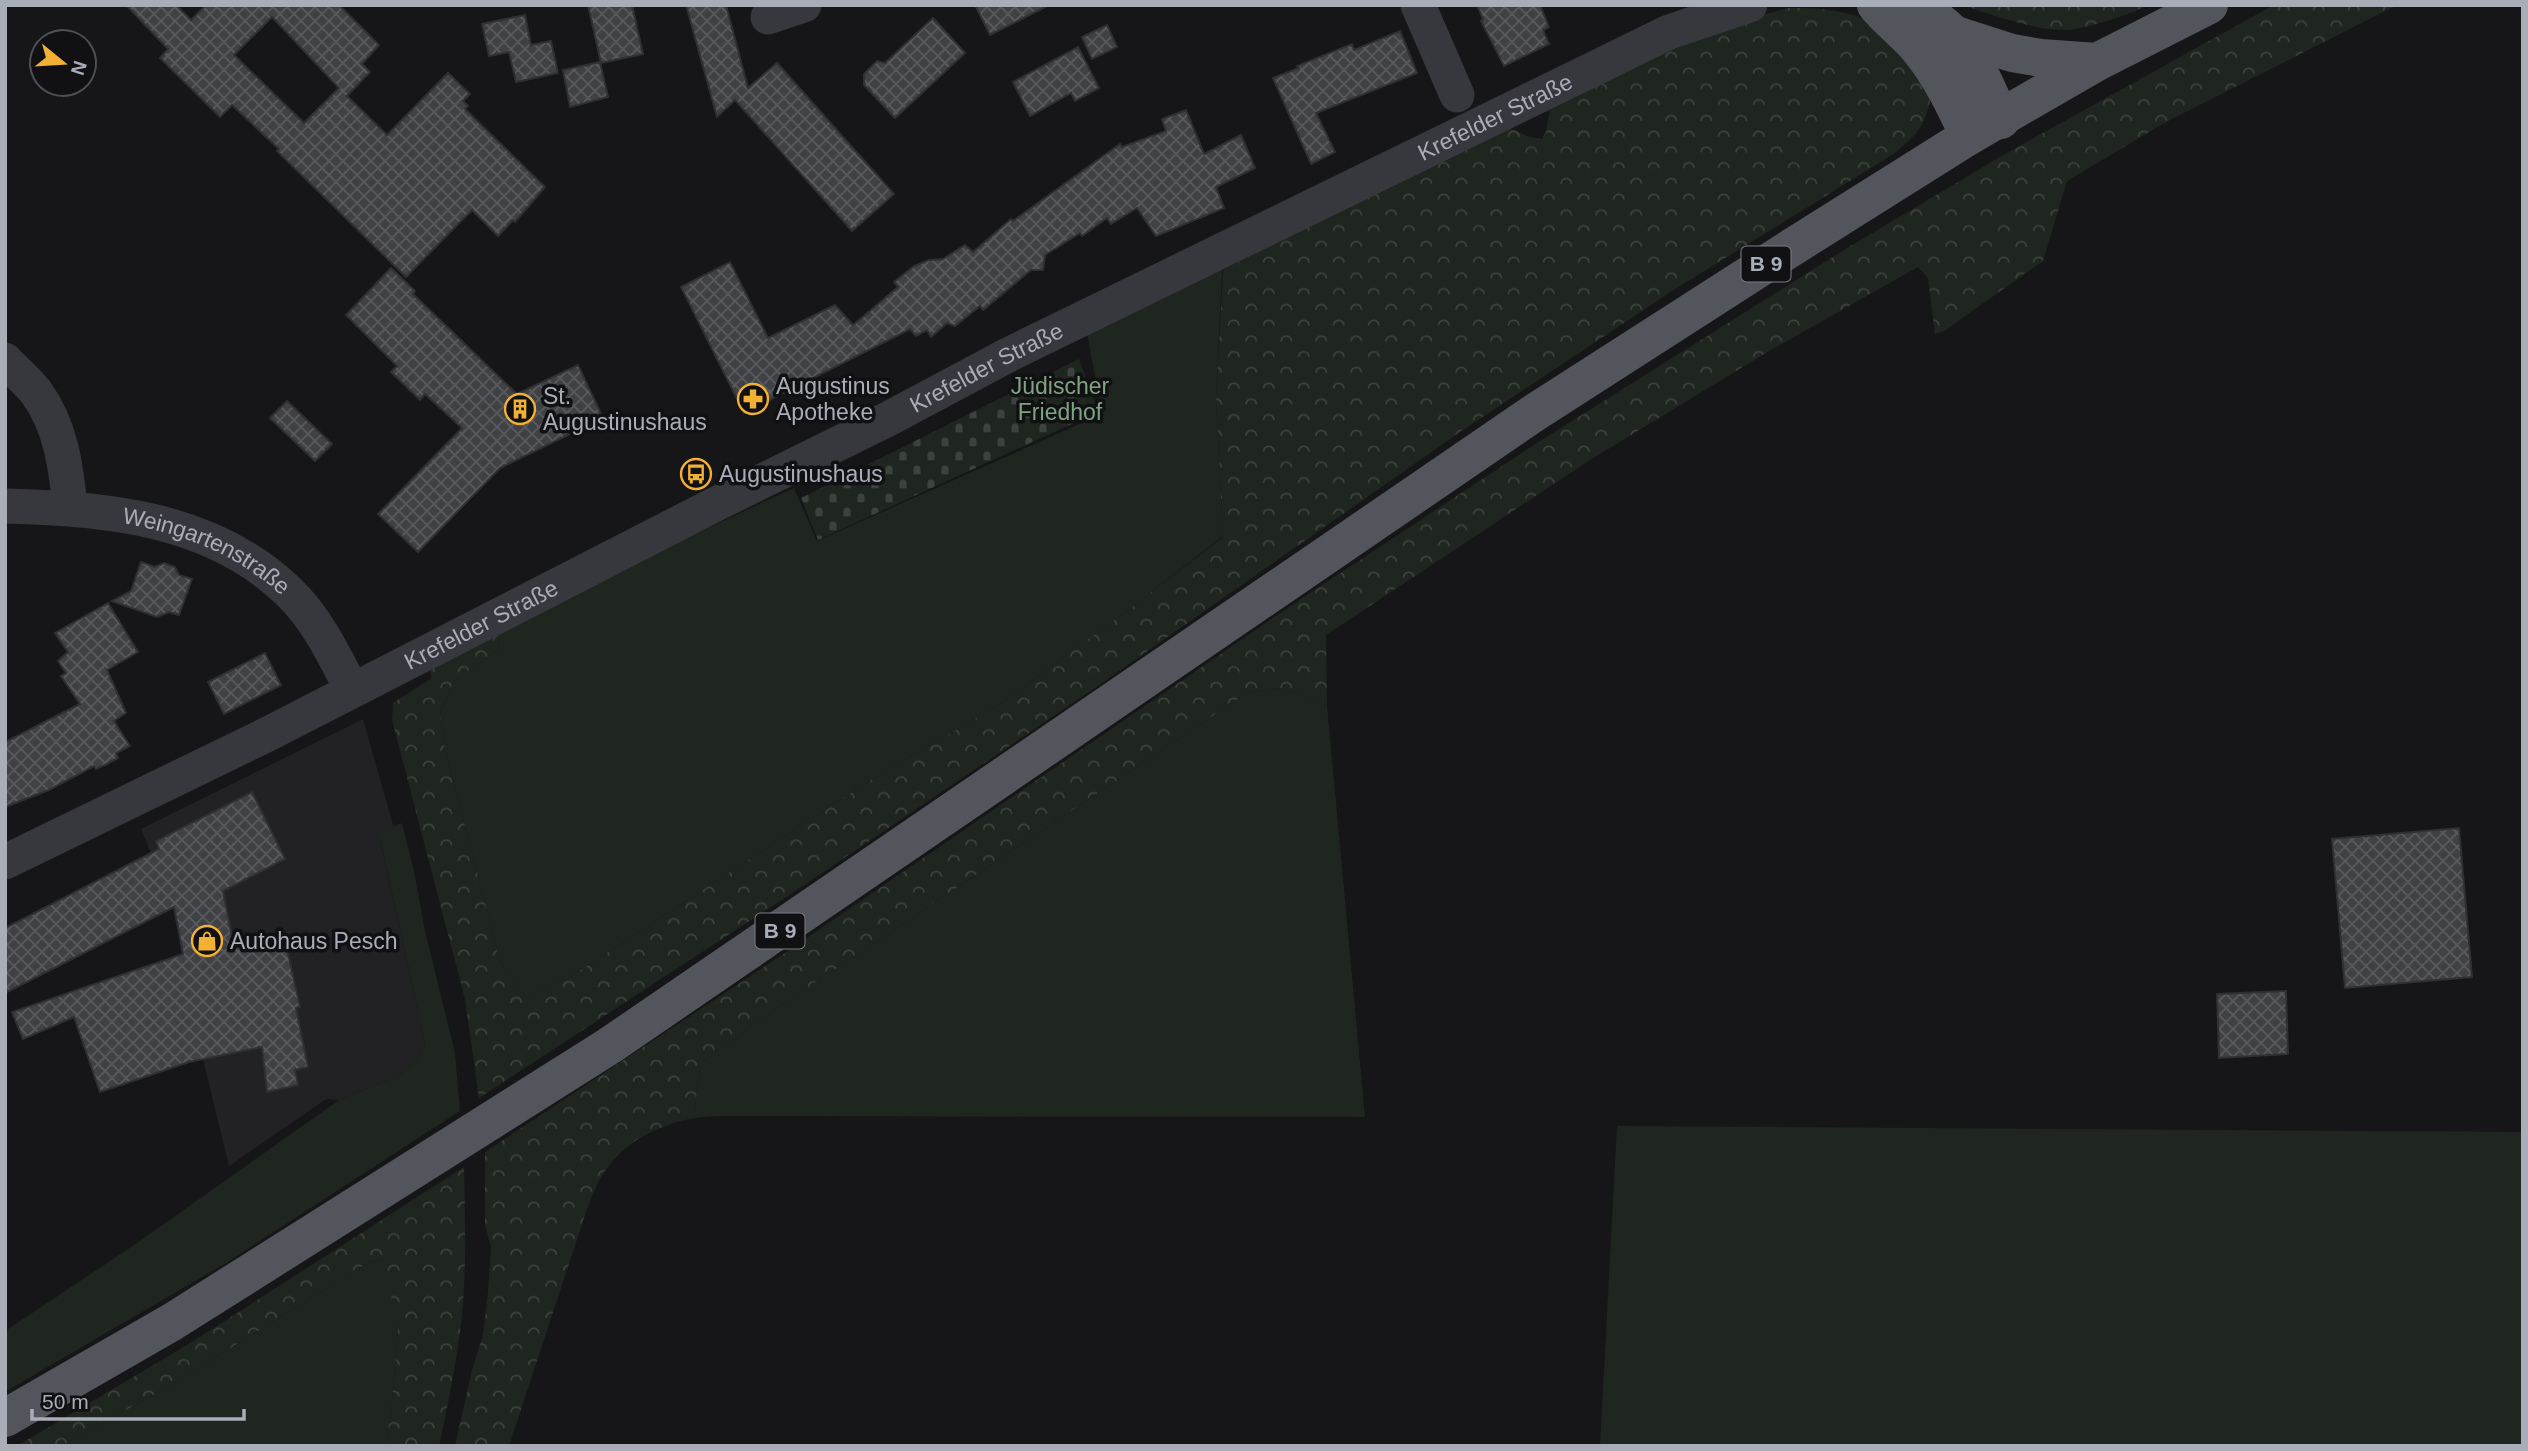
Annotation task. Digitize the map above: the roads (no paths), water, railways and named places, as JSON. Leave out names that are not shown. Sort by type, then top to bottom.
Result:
[{"type":"main road","points":[[1876,5],[1896,29],[1918,47],[1944,84],[1985,128]]},
{"type":"main road","points":[[1895,5],[1938,20],[1956,35],[1979,72],[1985,128]]},
{"type":"main road","name":"B 9","points":[[5,1418],[172,1322],[609,1046],[1534,413],[1985,128],[2097,62],[2209,5]]},
{"type":"main road","points":[[1956,35],[2012,53],[2097,62]]},
{"type":"street","points":[[768,17],[804,5]]},
{"type":"street","points":[[1418,5],[1457,95]]},
{"type":"street","name":"Krefelder Straße","points":[[5,862],[268,734],[1665,19],[1750,5]]},
{"type":"street","points":[[5,360],[36,392],[54,425],[66,467],[70,507]]},
{"type":"street","name":"Weingartenstraße","points":[[5,506],[70,507],[140,517],[192,532],[245,558],[289,592],[322,632],[352,690]]},
{"type":"place","name":"Augustinus Apotheke","points":[[753,399]]},
{"type":"place","name":"St. Augustinushaus","points":[[520,409]]},
{"type":"place","name":"Augustinushaus","points":[[696,474]]},
{"type":"place","name":"Autohaus Pesch","points":[[207,941]]},
{"type":"park label","name":"Jüdischer Friedhof","points":[[1060,399]]}]
